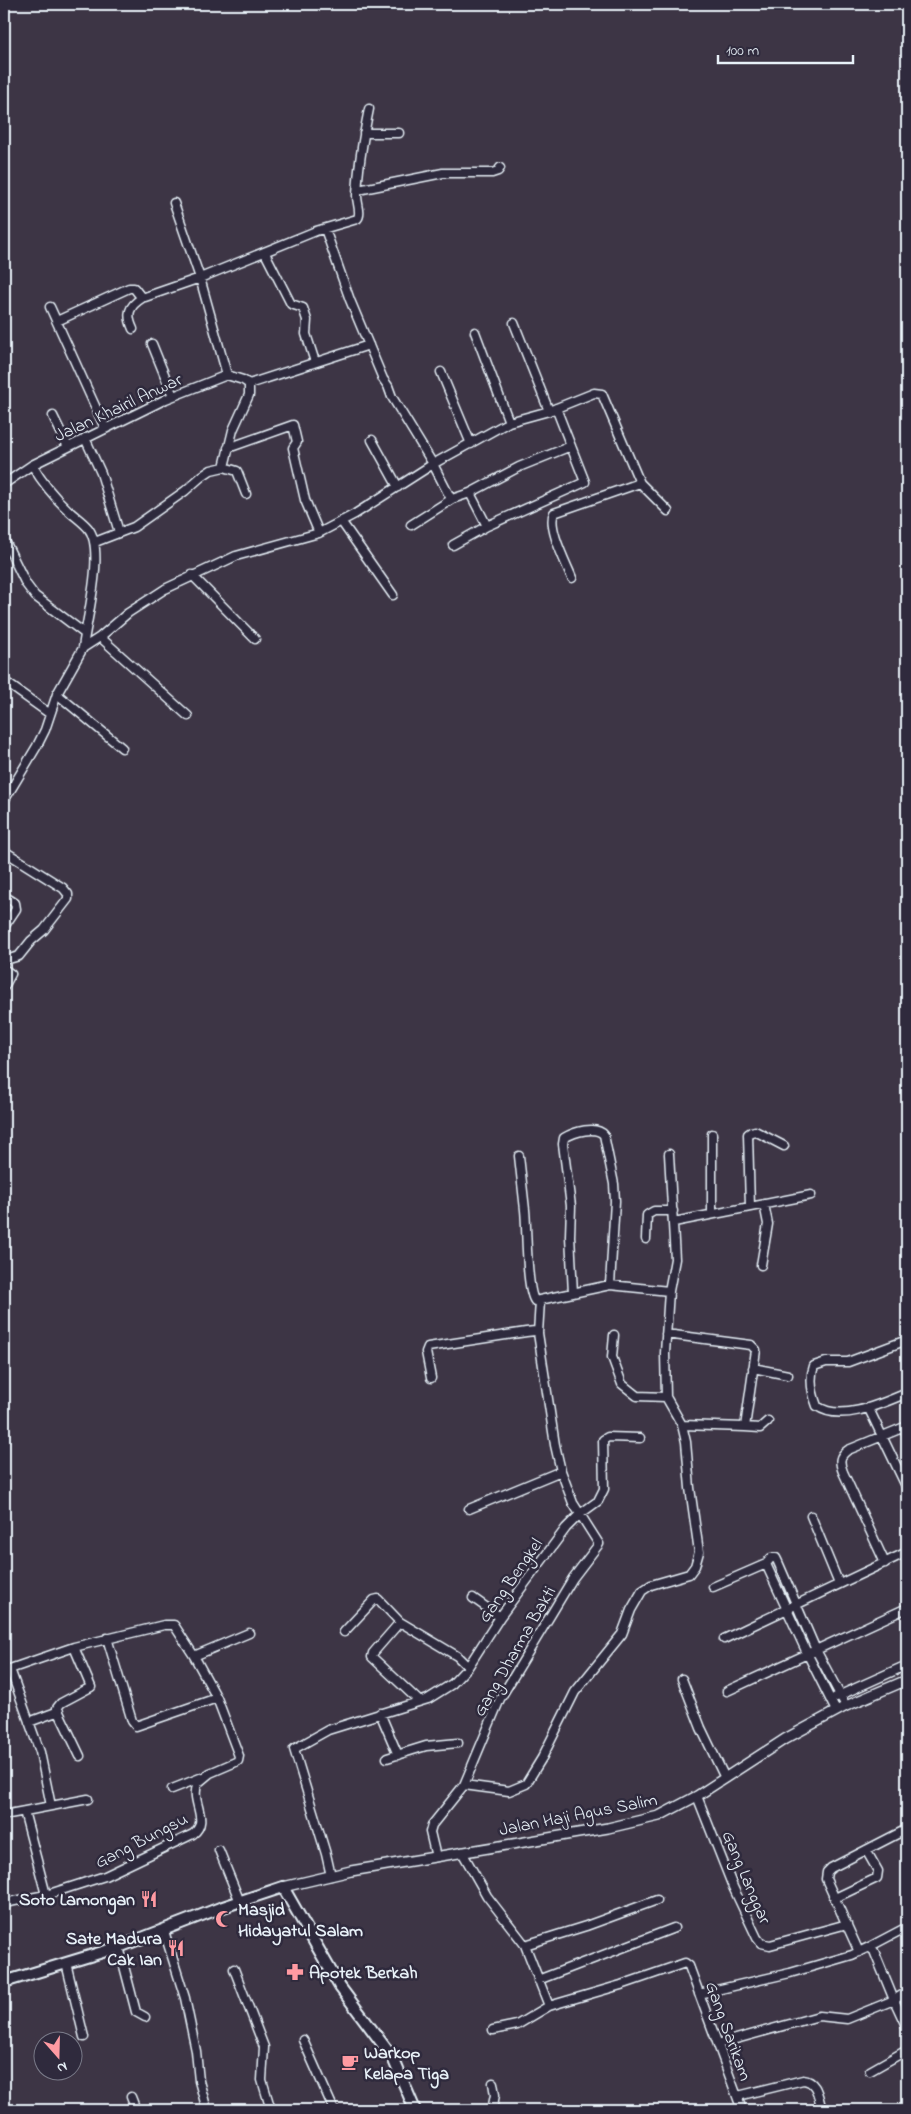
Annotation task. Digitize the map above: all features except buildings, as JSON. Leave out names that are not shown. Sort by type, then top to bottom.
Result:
[{"type":"main road","points":[[4,1982],[119,1947],[283,1887],[340,1987],[393,2058],[415,2110]]},
{"type":"street","points":[[133,329],[128,314],[132,306],[142,298],[200,278],[359,217],[360,153],[369,109]]},
{"type":"street","points":[[364,134],[399,133]]},
{"type":"street","points":[[358,190],[443,173],[492,173],[500,168]]},
{"type":"street","points":[[174,202],[200,278],[227,375],[249,384]]},
{"type":"street","points":[[325,229],[338,271],[392,397],[433,464],[451,499]]},
{"type":"street","points":[[265,253],[290,304],[303,308],[307,320],[306,334],[315,362]]},
{"type":"street","points":[[57,321],[132,287],[142,298]]},
{"type":"street","points":[[50,307],[105,428]]},
{"type":"street","points":[[453,545],[488,526],[586,482],[514,323]]},
{"type":"street","points":[[475,332],[509,422]]},
{"type":"street","points":[[152,344],[173,396]]},
{"type":"street","points":[[249,384],[369,344]]},
{"type":"street","points":[[441,372],[471,444]]},
{"type":"street","name":"Jalan Khairil Anwar","points":[[4,484],[32,465],[105,428],[173,396],[227,375]]},
{"type":"street","points":[[224,467],[233,430],[249,395],[249,384]]},
{"type":"street","points":[[83,648],[100,637],[128,613],[165,589],[192,575],[247,552],[319,533],[341,522],[433,464],[509,422],[552,410],[594,393],[600,393],[604,396],[640,484],[668,511]]},
{"type":"street","points":[[53,416],[68,447]]},
{"type":"street","points":[[228,448],[293,425],[297,442],[293,448],[300,481],[305,500],[319,533]]},
{"type":"street","points":[[85,438],[101,473],[119,532]]},
{"type":"street","points":[[372,440],[398,487]]},
{"type":"street","points":[[411,524],[451,499],[470,493],[519,468],[571,446]]},
{"type":"street","points":[[4,801],[37,746],[57,694],[83,648],[84,633],[92,599],[95,542],[88,528],[57,500],[41,481],[32,465]]},
{"type":"street","points":[[95,542],[145,520],[211,470],[224,467],[236,472],[246,494]]},
{"type":"street","points":[[572,578],[553,530],[552,518],[554,513],[640,484]]},
{"type":"street","points":[[470,493],[488,526]]},
{"type":"street","points":[[341,522],[393,595]]},
{"type":"street","points":[[4,539],[26,584],[35,596],[84,633]]},
{"type":"street","points":[[192,575],[255,639]]},
{"type":"street","points":[[100,637],[188,716]]},
{"type":"street","points":[[4,681],[50,714]]},
{"type":"street","points":[[57,694],[122,748]]},
{"type":"street","points":[[4,851],[63,888],[68,894],[68,899],[44,930],[31,941],[19,956],[9,959],[4,956]]},
{"type":"street","points":[[4,896],[15,903],[16,909],[4,927]]},
{"type":"street","points":[[4,969],[11,974],[4,987]]},
{"type":"street","points":[[573,1293],[570,1236],[571,1206],[563,1144],[564,1138],[569,1135],[594,1129],[602,1132],[604,1135],[614,1184],[610,1285]]},
{"type":"street","points":[[750,1207],[748,1134],[755,1131],[784,1146]]},
{"type":"street","points":[[712,1134],[712,1213]]},
{"type":"street","points":[[464,1785],[509,1791],[526,1784],[542,1758],[580,1684],[622,1634],[639,1595],[651,1586],[689,1574],[695,1566],[699,1552],[686,1442],[682,1425],[666,1397],[664,1352],[669,1291],[675,1259],[669,1154]]},
{"type":"street","points":[[519,1156],[531,1294],[535,1301],[610,1285],[669,1291]]},
{"type":"street","points":[[674,1222],[810,1195]]},
{"type":"street","points":[[761,1265],[768,1224],[764,1204]]},
{"type":"street","points":[[646,1239],[647,1215],[654,1211],[673,1211]]},
{"type":"street","points":[[540,1301],[538,1333],[554,1438],[561,1471],[580,1514]]},
{"type":"street","points":[[431,1378],[426,1352],[428,1347],[526,1332],[535,1331],[538,1333]]},
{"type":"street","points":[[666,1334],[751,1345],[756,1350],[745,1427]]},
{"type":"street","points":[[614,1335],[612,1357],[622,1384],[637,1396],[666,1397]]},
{"type":"street","points":[[907,1340],[848,1362],[826,1362],[814,1366],[811,1374],[813,1395],[817,1406],[830,1412],[869,1409],[907,1393]]},
{"type":"street","points":[[753,1368],[788,1375]]},
{"type":"street","points":[[869,1409],[907,1488]]},
{"type":"street","points":[[682,1425],[760,1428],[768,1421]]},
{"type":"street","points":[[885,1563],[840,1465],[842,1454],[848,1450],[907,1426]]},
{"type":"street","name":"Gang Bengkel","points":[[331,1876],[294,1750],[328,1730],[428,1699],[452,1684],[468,1667],[500,1616],[566,1528],[580,1514],[598,1501],[602,1495],[604,1478],[602,1444],[605,1438],[640,1438]]},
{"type":"street","points":[[469,1509],[561,1471]]},
{"type":"street","name":"Gang Dharma Bakti","points":[[436,1856],[430,1829],[435,1819],[464,1785],[500,1700],[573,1578],[600,1544],[580,1514]]},
{"type":"street","points":[[811,1516],[839,1584]]},
{"type":"street","points":[[724,1639],[907,1552]]},
{"type":"street","points":[[713,1587],[766,1564],[771,1558],[776,1558],[816,1650],[846,1706]]},
{"type":"street","points":[[766,1564],[807,1654],[836,1711]]},
{"type":"street","points":[[473,1598],[500,1616]]},
{"type":"street","points":[[344,1632],[374,1600],[378,1599],[400,1622],[457,1656],[468,1667]]},
{"type":"street","points":[[727,1691],[907,1608]]},
{"type":"street","points":[[400,1622],[373,1652],[372,1657],[419,1701]]},
{"type":"street","points":[[52,1806],[40,1752],[7,1670],[74,1647],[164,1625],[174,1625],[194,1656],[217,1698],[239,1758],[235,1762],[172,1789]]},
{"type":"street","points":[[194,1656],[249,1634]]},
{"type":"street","points":[[108,1638],[130,1716],[136,1726],[217,1698]]},
{"type":"street","points":[[74,1647],[92,1686],[58,1705],[80,1756]]},
{"type":"street","points":[[830,1700],[907,1665]]},
{"type":"street","points":[[682,1679],[701,1728],[725,1778]]},
{"type":"street","name":"Jalan Haji Agus Salim","points":[[283,1887],[436,1856],[608,1828],[659,1816],[697,1796],[761,1753],[836,1711],[907,1680]]},
{"type":"street","points":[[29,1722],[59,1711]]},
{"type":"street","points":[[380,1713],[398,1755]]},
{"type":"street","points":[[387,1758],[430,1745],[458,1743]]},
{"type":"street","name":"Gang Bungsu","points":[[4,1903],[46,1894],[105,1876],[198,1830],[202,1821],[195,1788],[204,1776]]},
{"type":"street","name":"Gang Langgar","points":[[697,1796],[733,1887],[761,1943],[770,1945],[847,1924]]},
{"type":"street","points":[[4,1815],[88,1799]]},
{"type":"street","points":[[24,1811],[46,1894]]},
{"type":"street","points":[[859,1952],[826,1878],[827,1872],[831,1868],[907,1830]]},
{"type":"street","points":[[219,1850],[240,1902]]},
{"type":"street","points":[[835,1898],[876,1878],[878,1874],[876,1866],[866,1850]]},
{"type":"street","points":[[462,1852],[486,1896],[525,1945],[549,2006],[517,2025],[493,2030]]},
{"type":"street","points":[[525,1945],[586,1926],[657,1900]]},
{"type":"street","points":[[699,1994],[790,1974],[859,1952],[907,1927]]},
{"type":"street","points":[[538,1980],[674,1928]]},
{"type":"street","points":[[164,1931],[185,1998],[196,2051],[199,2081],[207,2110]]},
{"type":"street","points":[[119,1947],[136,2012],[145,2017]]},
{"type":"street","points":[[869,1947],[874,1951],[907,2028]]},
{"type":"street","points":[[66,1963],[84,2037]]},
{"type":"street","name":"Gang Sarikam","points":[[549,2006],[621,1985],[681,1963],[687,1964],[742,2110]]},
{"type":"street","points":[[234,1969],[264,2047],[262,2080],[271,2110]]},
{"type":"street","points":[[718,2044],[819,2016],[847,2019],[894,2000],[907,1992]]},
{"type":"street","points":[[303,2040],[334,2110]]},
{"type":"street","points":[[870,2071],[907,2050]]},
{"type":"street","points":[[738,2096],[809,2080],[814,2085],[822,2110]]},
{"type":"street","points":[[492,2083],[495,2095],[492,2110]]},
{"type":"street","points":[[132,2097],[136,2110]]},
{"type":"place","name":"Soto Lamongan","points":[[149,1899]]},
{"type":"place","name":"Masjid Hidayatul Salam","points":[[224,1919]]},
{"type":"place","name":"Sate Madura Cak Ian","points":[[176,1948]]},
{"type":"place","name":"Apotek Berkah","points":[[295,1972]]},
{"type":"place","name":"Warkop Kelapa Tiga","points":[[350,2062]]}]
